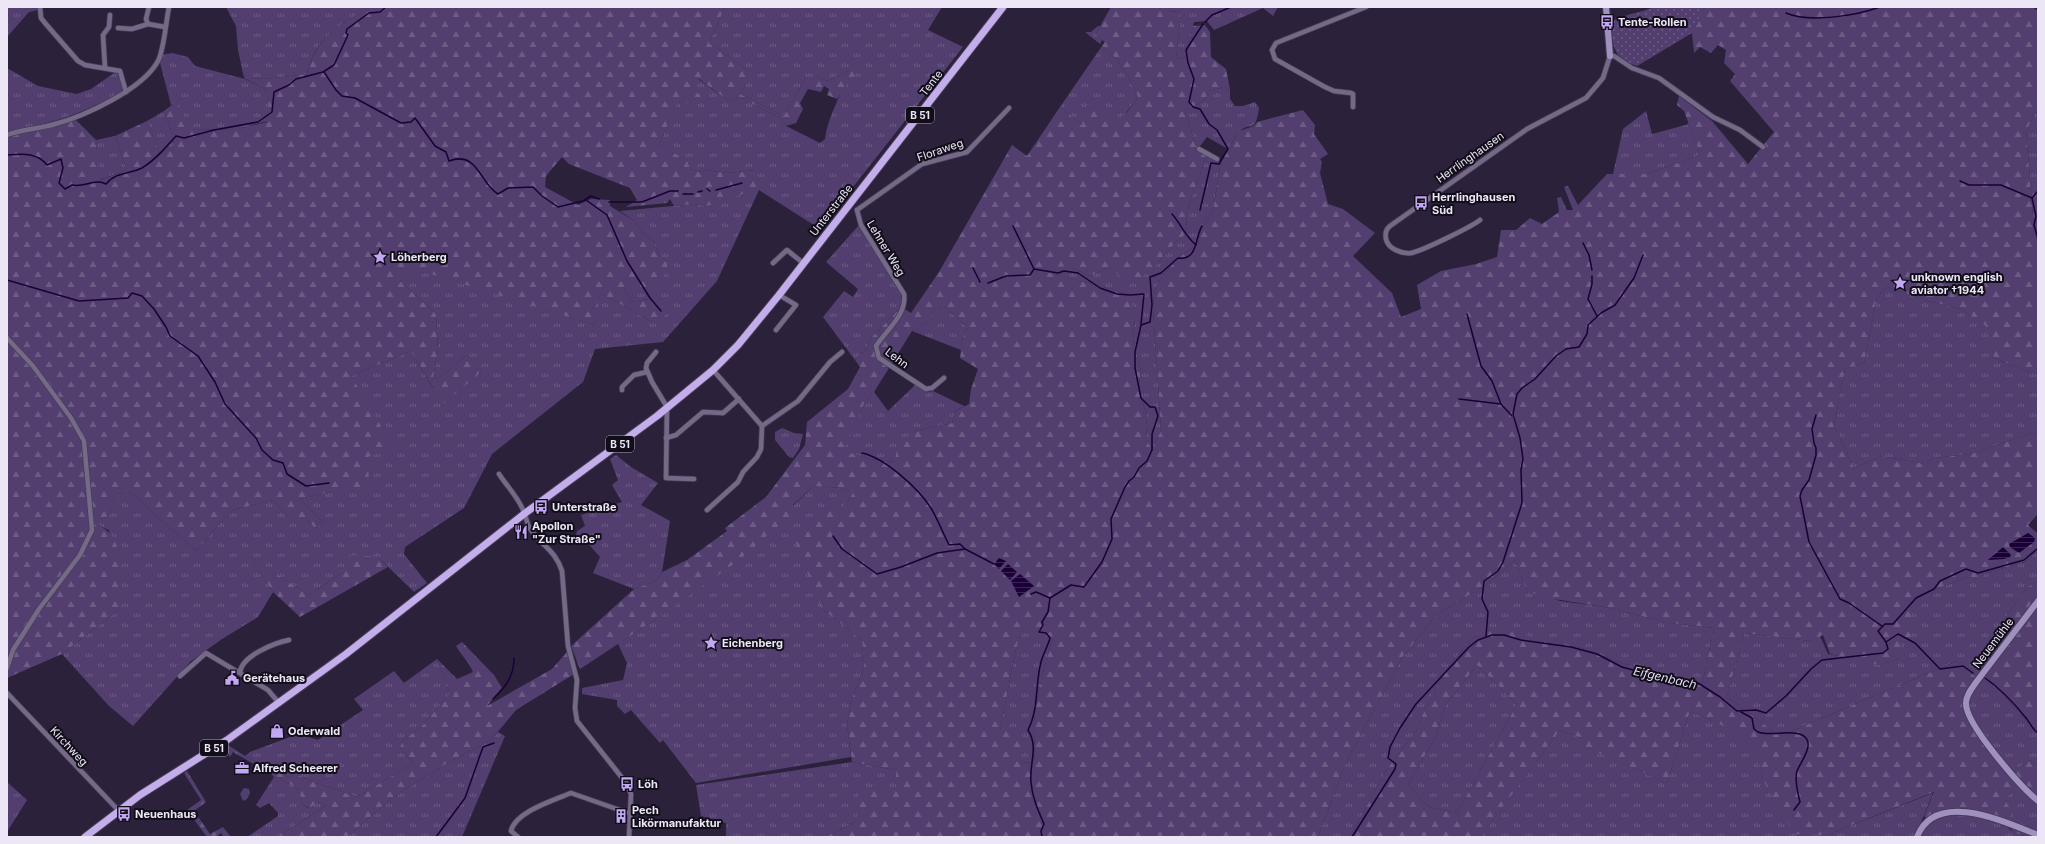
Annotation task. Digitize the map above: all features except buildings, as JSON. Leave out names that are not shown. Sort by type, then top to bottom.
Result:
[{"type":"main road","name":"Tente","points":[[876,171],[1003,7]]},
{"type":"main road","name":"Unterstraße","points":[[279,703],[346,654],[524,514],[667,407],[713,370],[738,345],[876,171]]},
{"type":"main road","name":"B 51","points":[[85,837],[119,811],[279,703]]},
{"type":"street","points":[[40,7],[41,18],[74,57],[85,65],[120,71],[126,92]]},
{"type":"street","points":[[148,24],[146,19],[149,7]]},
{"type":"street","points":[[7,135],[55,124],[74,117],[126,92],[147,76],[161,55],[169,7]]},
{"type":"street","points":[[1353,107],[1351,93],[1334,91],[1325,87],[1275,59],[1272,50],[1276,43],[1366,7]]},
{"type":"street","name":"Herrlinghausen","points":[[1480,220],[1412,253],[1396,250],[1388,244],[1386,237],[1386,231],[1390,226],[1527,129],[1588,96],[1603,78],[1610,56],[1606,7]]},
{"type":"street","points":[[105,68],[103,36],[109,28],[110,15]]},
{"type":"street","points":[[118,28],[132,29],[148,24],[165,27]]},
{"type":"street","points":[[1610,56],[1614,56],[1632,68],[1659,78],[1713,117],[1740,130],[1763,147]]},
{"type":"street","name":"Floraweg","points":[[857,210],[922,164],[967,152],[1009,108]]},
{"type":"street","points":[[1199,149],[1217,159]]},
{"type":"street","points":[[850,205],[857,210]]},
{"type":"street","name":"Lehner Weg","points":[[857,210],[861,224],[904,294]]},
{"type":"street","points":[[773,263],[787,250],[803,263]]},
{"type":"street","points":[[776,330],[796,305],[778,294]]},
{"type":"street","name":"Lehn","points":[[904,294],[905,303],[901,315],[876,346],[879,358],[926,389],[932,388],[944,378]]},
{"type":"street","points":[[7,338],[33,366],[71,418],[84,441],[92,530],[80,554],[39,609],[13,650],[7,668]]},
{"type":"street","points":[[656,352],[647,363],[647,372],[667,407],[666,478],[694,480]]},
{"type":"street","points":[[762,426],[798,401],[830,362],[842,352]]},
{"type":"street","points":[[707,510],[738,482],[743,472],[757,457],[761,449],[762,426],[713,370]]},
{"type":"street","points":[[622,390],[634,375],[647,372]]},
{"type":"street","points":[[666,438],[676,435],[703,412],[723,413],[739,399]]},
{"type":"street","points":[[499,474],[523,510],[530,528],[554,553],[559,562],[562,571],[568,646],[577,680],[575,708],[577,721],[627,784],[631,794],[629,837]]},
{"type":"street","name":"Neuemühle","points":[[2038,601],[1980,677],[1966,700],[1969,714],[1995,755],[2016,780],[2038,801]]},
{"type":"street","points":[[240,672],[240,668],[245,662],[268,646],[289,640]]},
{"type":"street","points":[[180,676],[206,653],[268,690],[279,703]]},
{"type":"street","name":"Kirchweg","points":[[7,693],[119,811]]},
{"type":"street","points":[[518,837],[511,831],[515,821],[545,803],[574,793],[631,814]]},
{"type":"street","points":[[1917,837],[1923,824],[1930,819],[1940,815],[1963,812],[1984,814],[2038,835]]},
{"type":"green space","points":[[7,7],[38,7],[38,10],[29,12],[7,37]]},
{"type":"green space","points":[[226,7],[370,7],[330,33],[316,50],[307,74],[265,79],[246,78],[246,74],[244,78],[238,50],[236,26]]},
{"type":"green space","points":[[370,7],[725,7],[709,43],[746,69],[746,84],[740,94],[784,116],[806,77],[817,77],[828,81],[849,70],[855,74],[837,99],[827,95],[829,89],[824,86],[821,92],[808,89],[800,103],[803,109],[796,123],[786,126],[782,119],[739,97],[730,102],[699,79],[689,90],[699,94],[702,99],[700,104],[678,101],[659,145],[687,160],[690,169],[701,172],[705,170],[729,173],[754,170],[757,187],[729,200],[706,206],[694,204],[674,206],[670,199],[667,203],[626,207],[637,200],[630,188],[569,164],[562,157],[546,176],[545,187],[578,205],[591,199],[610,200],[610,206],[633,220],[644,234],[653,241],[659,254],[667,262],[667,271],[651,293],[623,287],[631,302],[654,298],[659,300],[666,312],[664,317],[654,323],[602,294],[598,298],[598,317],[594,325],[412,268],[400,281],[436,314],[438,349],[433,379],[436,380],[467,355],[481,372],[443,404],[411,351],[351,376],[394,448],[368,457],[369,487],[330,492],[300,499],[324,523],[315,528],[306,519],[290,519],[273,500],[233,510],[196,551],[130,492],[116,494],[109,516],[100,519],[100,526],[109,532],[119,551],[121,562],[121,608],[62,654],[7,678],[7,134],[75,119],[96,140],[100,180],[127,170],[115,136],[147,121],[160,154],[174,146],[172,133],[164,111],[177,101],[189,130],[238,129],[267,122],[269,91],[244,78],[247,73],[247,78],[265,79],[307,74],[316,50],[330,33]]},
{"type":"green space","points":[[725,7],[942,7],[928,30],[963,47],[820,229],[759,190],[717,281],[663,342],[595,349],[583,382],[492,454],[464,508],[405,547],[404,554],[427,583],[414,592],[378,557],[343,572],[309,595],[250,557],[273,592],[258,617],[222,639],[191,661],[133,726],[109,706],[62,654],[121,608],[109,530],[100,526],[100,519],[109,516],[116,494],[130,492],[196,551],[233,510],[273,500],[290,519],[306,519],[315,528],[324,523],[300,499],[330,492],[351,376],[411,351],[433,388],[481,373],[467,355],[435,381],[433,379],[438,349],[436,314],[400,281],[412,267],[594,325],[598,317],[598,298],[602,294],[654,323],[654,298],[631,302],[623,287],[667,262],[659,254],[653,241],[644,234],[633,220],[620,211],[694,204],[706,206],[754,170],[729,173],[705,170],[701,172],[690,169],[686,160],[659,145],[678,100],[698,79],[730,102],[739,97],[782,119],[786,126],[820,143],[825,139],[829,121],[849,70],[828,81],[817,77],[806,77],[784,116],[740,94],[746,84],[746,69],[709,43]]},
{"type":"green space","points":[[1111,7],[1168,7],[1170,12],[1181,11],[1176,59],[1186,57],[1193,26],[1205,25],[1210,32],[1211,57],[1226,69],[1230,89],[1224,87],[1208,91],[1206,99],[1185,111],[1196,146],[1200,146],[1198,151],[1207,155],[1186,213],[1187,233],[1175,243],[1154,267],[1140,278],[1122,279],[1111,267],[1089,276],[1069,266],[1045,267],[1048,272],[1125,293],[1131,299],[1135,318],[1133,340],[1141,371],[1138,390],[1147,415],[1146,440],[1154,451],[1156,440],[1161,431],[1153,308],[1154,293],[1159,281],[1176,260],[1198,243],[1202,227],[1213,210],[1221,161],[1239,131],[1254,126],[1257,122],[1303,110],[1315,125],[1314,134],[1328,154],[1320,159],[1322,162],[1320,173],[1328,204],[1343,209],[1375,233],[1353,256],[1392,293],[1401,317],[1421,309],[1417,285],[1441,271],[1476,264],[1497,257],[1501,230],[1516,230],[1530,218],[1542,224],[1559,212],[1557,198],[1561,197],[1567,210],[1573,210],[1564,187],[1568,186],[1578,205],[1607,174],[1647,174],[1700,155],[1684,111],[1677,105],[1679,96],[1712,121],[1748,164],[1774,132],[1730,81],[1735,74],[1724,63],[1726,50],[1718,45],[1711,53],[1700,47],[1694,53],[1692,33],[1705,7],[2032,7],[2038,11],[2038,108],[2026,131],[2034,229],[2038,244],[2038,375],[1994,358],[1986,326],[1961,309],[1928,301],[1887,287],[1877,297],[1864,363],[1845,369],[1834,425],[1854,468],[1882,456],[1925,464],[1934,458],[1970,454],[2032,433],[2038,434],[2038,514],[2028,525],[2038,534],[2038,551],[2025,562],[1983,574],[1983,582],[1968,577],[1925,593],[1908,607],[1913,621],[1906,626],[1914,643],[1901,642],[1901,658],[1880,665],[1830,654],[1823,635],[1810,641],[1744,633],[1727,697],[1780,736],[1957,661],[1977,678],[1964,704],[2013,779],[2011,787],[2013,790],[2008,796],[2006,802],[2011,810],[2009,822],[1978,810],[1963,809],[1947,811],[1926,818],[1924,816],[1934,792],[1827,835],[1794,834],[1762,778],[1757,753],[1730,729],[1690,711],[1667,783],[1578,744],[1582,738],[1560,730],[1482,835],[1485,837],[1350,837],[1387,769],[1416,731],[1425,709],[1447,668],[1473,638],[1489,630],[1508,630],[1535,638],[1582,648],[1677,683],[1702,685],[1714,628],[1670,623],[1605,607],[1541,597],[1526,589],[1515,560],[1486,585],[1436,615],[1402,658],[1346,762],[1318,837],[826,837],[857,821],[858,791],[896,791],[896,770],[852,762],[847,724],[851,701],[864,668],[862,640],[821,608],[796,543],[830,509],[839,513],[853,493],[842,488],[813,486],[793,505],[793,513],[738,561],[656,619],[580,669],[571,646],[634,589],[656,581],[662,572],[687,560],[727,531],[725,528],[766,497],[805,445],[807,422],[848,389],[860,367],[855,360],[866,349],[870,339],[901,307],[911,313],[939,272],[1012,145],[1027,156],[1060,107],[1082,125],[1086,104],[1113,121],[1126,114],[1138,97],[1131,82],[1119,63],[1102,46],[1105,42],[1095,35]],"holes":[[[944,306],[967,327],[962,341],[960,358],[978,369],[971,389],[969,404],[955,411],[952,423],[915,431],[897,445],[895,462],[871,459],[843,451],[864,404],[874,392],[912,331],[929,322],[934,309]],[[1023,627],[1053,637],[1035,711],[1034,762],[1020,763],[1022,732],[1000,730],[1016,649]],[[1477,665],[1517,704],[1457,813],[1429,807],[1408,785],[1436,736],[1445,706]]]},
{"type":"green space","points":[[1168,7],[1278,7],[1273,16],[1263,8],[1214,30],[1207,21],[1194,22],[1186,57],[1176,59],[1181,11],[1170,12]]},
{"type":"green space","points":[[1654,7],[1705,7],[1692,33],[1637,66],[1622,59],[1616,52],[1611,32],[1611,23],[1618,18]]},
{"type":"green space","points":[[1100,26],[1095,35],[1102,40],[1100,44],[1085,32],[1091,32]]},
{"type":"green space","points":[[1102,46],[1119,63],[1131,82],[1138,97],[1126,113],[1153,115],[1042,145],[1082,125],[1060,107]]},
{"type":"green space","points":[[172,53],[188,57],[195,66],[245,79],[269,91],[268,121],[238,129],[188,130],[177,102],[171,105],[159,59],[161,55]]},
{"type":"green space","points":[[7,68],[38,86],[77,94],[91,89],[117,71],[121,74],[123,86],[121,92],[81,112],[9,132],[7,131]]},
{"type":"green space","points":[[1224,87],[1230,89],[1230,99],[1235,106],[1243,106],[1255,102],[1259,108],[1256,122],[1254,125],[1246,127],[1239,132],[1228,149],[1207,137],[1200,146],[1196,146],[1185,111],[1206,99],[1208,91]]},
{"type":"green space","points":[[2038,108],[2038,244],[2034,229],[2026,131]]},
{"type":"green space","points":[[164,111],[172,133],[174,146],[160,154],[147,121]]},
{"type":"green space","points":[[1646,111],[1652,134],[1689,124],[1700,155],[1647,174],[1613,174],[1623,129]]},
{"type":"green space","points":[[115,136],[127,170],[99,180],[96,140]]},
{"type":"green space","points":[[1207,155],[1221,161],[1213,210],[1202,227],[1198,243],[1176,260],[1159,281],[1154,293],[1153,308],[1161,431],[1156,440],[1155,452],[1146,440],[1147,415],[1138,390],[1141,371],[1133,340],[1135,318],[1125,293],[1047,272],[1045,266],[1069,266],[1089,276],[1111,267],[1154,267],[1175,243],[1187,233],[1186,213]]},
{"type":"green space","points":[[859,225],[901,294],[901,307],[870,339],[866,349],[855,360],[823,317],[844,291],[853,297],[858,289],[826,262]]},
{"type":"green space","points":[[1887,287],[1928,301],[1961,309],[1987,326],[1994,358],[2038,375],[2038,434],[2032,433],[1970,454],[1934,458],[1925,464],[1882,456],[1854,468],[1834,425],[1845,369],[1864,363],[1877,297]]},
{"type":"green space","points":[[944,306],[967,327],[962,341],[961,350],[912,331],[929,322],[934,309]]},
{"type":"green space","points":[[915,385],[929,392],[933,391],[964,406],[955,411],[952,423],[915,431],[895,462],[871,459],[842,451],[864,404],[874,392],[888,411]]},
{"type":"green space","points":[[782,428],[794,433],[803,434],[799,449],[793,458],[789,457],[775,440],[775,432]]},
{"type":"green space","points":[[616,455],[631,467],[658,483],[641,505],[670,521],[662,572],[656,581],[634,589],[593,573],[600,557],[584,539],[576,536],[577,531],[585,526],[581,515],[622,502],[612,485],[618,480],[610,459]]},
{"type":"green space","points":[[813,486],[842,488],[853,493],[839,513],[821,608],[862,640],[864,668],[851,701],[847,724],[851,757],[696,783],[663,740],[660,743],[631,710],[625,714],[617,706],[617,700],[582,694],[582,688],[623,680],[627,663],[618,644],[656,619],[793,506]]},
{"type":"green space","points":[[2038,551],[2038,582],[2027,587],[1989,641],[1993,656],[1977,678],[1957,661],[1780,736],[1727,697],[1744,633],[1810,641],[1820,636],[1828,654],[1867,661],[1880,665],[1901,658],[1901,642],[1908,607],[1925,593],[1968,577],[1983,581],[1983,574],[2025,562]]},
{"type":"green space","points":[[349,555],[378,557],[388,567],[300,617],[273,592],[249,556],[309,595],[343,572]]},
{"type":"green space","points":[[1515,560],[1526,589],[1560,601],[1605,607],[1670,623],[1714,628],[1702,685],[1677,683],[1582,648],[1489,630],[1473,638],[1447,668],[1425,709],[1416,731],[1387,769],[1350,837],[1318,837],[1346,762],[1402,658],[1436,615],[1486,585]]},
{"type":"green space","points":[[2038,582],[2038,734],[1985,674],[1993,656],[1989,641],[2027,587]]},
{"type":"green space","points":[[1023,626],[1053,637],[1035,711],[1034,762],[1020,763],[1000,730],[1016,649]]},
{"type":"green space","points":[[462,642],[494,675],[502,688],[487,706],[552,669],[567,652],[574,674],[516,710],[491,740],[449,762],[395,796],[347,837],[277,837],[326,806],[319,802],[309,808],[302,804],[299,790],[280,778],[274,777],[265,767],[259,767],[233,752],[230,757],[224,747],[228,745],[245,756],[291,778],[294,773],[316,783],[357,797],[413,763],[400,747],[403,740],[421,727],[450,694],[437,659],[457,679],[473,672],[456,646]]},
{"type":"green space","points":[[437,659],[450,694],[421,727],[403,740],[400,747],[413,763],[357,797],[316,783],[294,773],[291,778],[245,756],[250,752],[298,734],[318,740],[363,710],[354,699],[394,671],[404,683]]},
{"type":"green space","points":[[1477,665],[1517,704],[1457,813],[1429,807],[1408,785],[1436,736],[1445,706]]},
{"type":"green space","points":[[1985,674],[2038,734],[2038,766],[2030,760],[2012,773],[1993,749],[1973,717],[1969,701],[1973,691]]},
{"type":"green space","points":[[1690,711],[1731,729],[1758,753],[1762,778],[1827,835],[1933,793],[1915,837],[1481,836],[1560,730],[1582,738],[1579,744],[1667,783]]},
{"type":"green space","points":[[498,732],[505,736],[462,837],[347,837],[395,796],[449,762],[491,740]]},
{"type":"green space","points":[[2030,760],[2038,766],[2038,799],[2012,773]]},
{"type":"green space","points":[[852,762],[896,770],[896,791],[857,821],[826,837],[726,837],[726,823],[701,816],[696,785]]},
{"type":"green space","points":[[187,771],[206,802],[194,811],[210,834],[223,827],[231,837],[224,837],[221,833],[216,837],[207,837],[187,810],[201,800],[184,773]]},
{"type":"green space","points":[[274,777],[280,778],[299,790],[302,804],[308,808],[319,802],[326,806],[277,837],[247,837],[278,816],[278,813],[269,803],[260,808],[256,805]]},
{"type":"green space","points":[[2013,779],[2038,804],[2038,832],[2009,822],[2006,802]]},
{"type":"green space","points":[[7,782],[27,800],[7,832]]},
{"type":"green space","points":[[244,788],[249,789],[250,793],[247,799],[243,801],[240,794]]},
{"type":"green space","points":[[1970,815],[2006,824],[2010,830],[2026,837],[1919,837],[1927,825],[1937,819],[1948,816]]},
{"type":"green space","points":[[2006,824],[2038,837],[2020,835],[2012,831]]},
{"type":"shaded area","points":[[2028,533],[2035,538],[2034,542],[2019,553],[2010,547],[2009,544]]},
{"type":"shaded area","points":[[2003,547],[2011,555],[2010,557],[1988,560]]},
{"type":"shaded area","points":[[999,558],[1006,561],[999,569],[994,564]]},
{"type":"shaded area","points":[[1008,564],[1017,572],[1010,580],[1001,571]]},
{"type":"shaded area","points":[[1020,574],[1034,586],[1019,597],[1011,581]]},
{"type":"waterway","points":[[7,155],[24,154],[34,156],[39,158],[47,165],[61,159],[63,168],[59,183],[65,189],[72,185],[76,186],[94,182],[102,182],[106,184],[114,177],[137,170],[147,165],[176,136],[184,138],[214,130],[258,122],[272,112],[274,92],[289,85],[296,79],[323,72],[334,65],[348,35],[346,33],[347,29],[369,13],[380,12],[386,7]]},
{"type":"waterway","points":[[1205,22],[1212,15],[1231,7]]},
{"type":"waterway","points":[[1786,13],[1807,18],[1819,18],[1858,13],[1880,7]]},
{"type":"waterway","points":[[1200,210],[1211,163],[1219,164],[1228,149],[1217,130],[1209,124],[1200,109],[1193,107],[1189,102],[1194,79],[1188,63],[1186,50],[1203,24]]},
{"type":"waterway","points":[[324,72],[342,96],[355,98],[401,123],[411,122],[415,118],[435,146],[446,152],[449,161],[459,159],[466,160],[473,164],[487,183],[498,194],[508,188],[533,187],[542,196],[558,207],[583,201],[591,196],[599,199]]},
{"type":"waterway","points":[[1960,181],[1969,185],[2001,185],[2032,198]]},
{"type":"waterway","points":[[716,190],[742,183]]},
{"type":"waterway","points":[[609,202],[642,202],[670,191],[678,191]]},
{"type":"waterway","points":[[698,192],[702,191]]},
{"type":"waterway","points":[[2038,191],[2032,198],[2036,216],[2034,225],[2038,239]]},
{"type":"waterway","points":[[683,194],[693,194]]},
{"type":"waterway","points":[[586,200],[607,215],[627,261],[650,298],[661,311]]},
{"type":"waterway","points":[[1172,214],[1189,238],[1196,245]]},
{"type":"waterway","points":[[1013,226],[1034,269]]},
{"type":"waterway","points":[[1042,837],[1041,831],[1044,824],[1032,788],[1031,775],[1033,743],[1028,730],[1034,714],[1039,670],[1050,638],[1046,633],[1039,632],[1043,625],[1042,622],[1048,612],[1050,598],[1071,585],[1084,587],[1102,562],[1112,539],[1111,519],[1125,487],[1134,477],[1139,468],[1147,461],[1152,450],[1152,434],[1158,416],[1155,407],[1150,407],[1141,398],[1135,368],[1135,352],[1141,325],[1150,322],[1152,305],[1150,277],[1161,273],[1178,258],[1189,256],[1193,252],[1202,226]]},
{"type":"waterway","points":[[1583,243],[1589,255],[1592,270]]},
{"type":"waterway","points":[[1486,636],[1488,612],[1482,599],[1484,581],[1498,571],[1503,562],[1522,503],[1521,470],[1523,459],[1520,438],[1513,414],[1517,394],[1522,388],[1535,379],[1556,356],[1566,349],[1579,347],[1587,334],[1588,325],[1601,313],[1615,305],[1634,278],[1643,255]]},
{"type":"waterway","points":[[973,268],[980,282]]},
{"type":"waterway","points":[[988,283],[1006,276],[1030,275],[1034,269],[1058,273],[1064,271],[1078,273],[1100,288],[1117,294],[1144,294],[1141,324]]},
{"type":"waterway","points":[[1592,276],[1592,284],[1588,299],[1597,316]]},
{"type":"waterway","points":[[7,280],[79,301],[128,298],[132,293],[142,296],[154,309],[170,336],[198,356],[215,382],[225,404],[256,438],[262,450],[273,460],[283,463],[287,474],[306,486],[329,483]]},
{"type":"waterway","points":[[1467,314],[1481,366],[1492,381],[1501,404],[1512,416]]},
{"type":"waterway","points":[[1459,399],[1501,404]]},
{"type":"waterway","points":[[1816,415],[1812,429],[1816,455],[1809,480],[1800,496],[1809,542],[1840,599],[1849,603],[1882,626]]},
{"type":"waterway","points":[[862,453],[871,456],[891,467],[910,483],[931,508],[949,545],[960,544],[965,549],[994,564]]},
{"type":"waterway","points":[[833,536],[842,549],[877,574],[901,567],[937,553],[965,549]]},
{"type":"waterway","name":"Eifgenbach","points":[[1352,837],[1395,769],[1396,764],[1388,758],[1390,747],[1400,728],[1416,704],[1469,647],[1478,640],[1492,635],[1504,635],[1521,640],[1571,647],[1597,654],[1622,667],[1673,681],[1698,683],[1720,697],[1737,711],[1756,710],[1766,713],[1786,696],[1811,669],[1822,660],[1883,653],[1888,649],[1886,642],[1878,631],[1885,624],[1893,624],[1916,598],[1934,589],[1940,581],[1966,569],[1978,573],[2024,560],[2038,548]]},
{"type":"waterway","points":[[1031,594],[1036,592],[1050,598]]},
{"type":"waterway","points":[[1886,642],[1898,634],[1915,643],[1940,669],[1963,666],[1973,673]]},
{"type":"waterway","points":[[493,699],[502,690],[511,676],[514,658]]},
{"type":"waterway","points":[[1985,678],[2012,702],[2038,733]]},
{"type":"waterway","points":[[1741,712],[1752,718],[1754,729],[1758,732],[1769,734],[1797,733],[1806,738],[1808,747],[1796,775],[1800,802],[1794,810]]},
{"type":"waterway","points":[[436,837],[465,798],[483,747],[494,743]]},
{"type":"place","name":"Tente-Rollen","points":[[1607,22]]},
{"type":"place","name":"Herrlinghausen Süd","points":[[1421,203]]},
{"type":"place","name":"Löherberg","points":[[380,257]]},
{"type":"place","name":"unknown english aviator †1944","points":[[1900,283]]},
{"type":"place","name":"Unterstraße","points":[[541,507]]},
{"type":"place","name":"Apollon \"Zur Straße\"","points":[[521,532]]},
{"type":"place","name":"Eichenberg","points":[[711,643]]},
{"type":"place","name":"Gerätehaus","points":[[232,678]]},
{"type":"place","name":"Oderwald","points":[[277,731]]},
{"type":"place","name":"Alfred Scheerer","points":[[242,768]]},
{"type":"place","name":"Löh","points":[[627,784]]},
{"type":"place","name":"Neuenhaus","points":[[124,814]]},
{"type":"place","name":"Pech Likörmanufaktur","points":[[621,816]]}]
